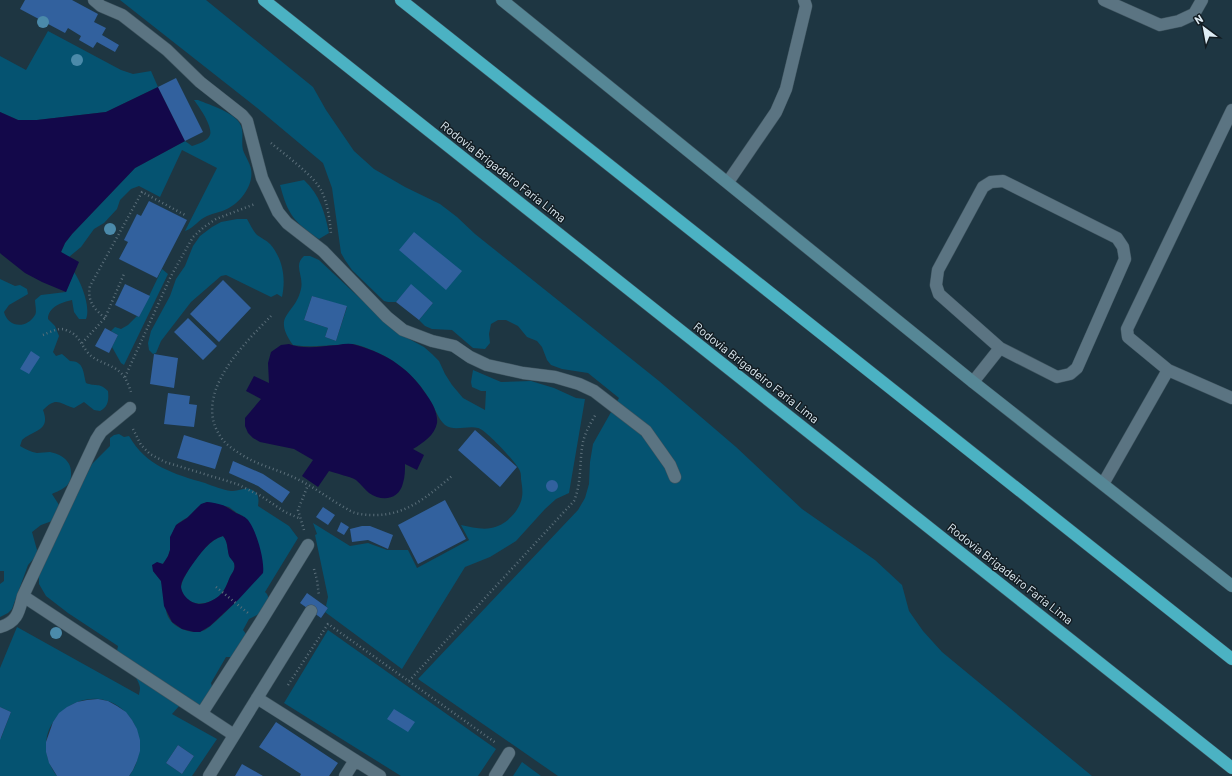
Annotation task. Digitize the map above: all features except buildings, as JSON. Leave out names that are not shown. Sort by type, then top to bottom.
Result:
[{"type":"highway","name":"Rodovia Brigadeiro Faria Lima","points":[[264,0],[1232,768]]},
{"type":"highway","points":[[401,0],[1232,660]]},
{"type":"street","points":[[502,0],[973,382],[1232,586]]},
{"type":"lane","points":[[94,0],[101,6],[122,15],[167,50],[200,82],[242,115],[247,121],[262,178],[278,212],[287,222],[324,251],[387,317],[403,330],[425,339],[454,346],[470,357],[487,365],[523,373],[555,377],[579,384],[594,391],[646,431],[670,465],[675,477]]},
{"type":"lane","points":[[728,182],[776,112],[786,89],[806,6],[804,0]]},
{"type":"lane","points":[[1104,0],[1160,25],[1179,21],[1194,14],[1202,0]]},
{"type":"lane","points":[[1232,110],[1127,329],[1128,337],[1168,370],[1232,398]]},
{"type":"lane","points":[[1003,181],[1117,238],[1122,247],[1125,259],[1077,368],[1070,374],[1058,377],[1000,348],[939,294],[936,285],[938,270],[983,187],[991,182],[1003,181]]},
{"type":"lane","points":[[973,382],[1000,348]]},
{"type":"lane","points":[[1103,484],[1168,370]]},
{"type":"lane","points":[[0,626],[7,624],[17,616],[23,596],[96,440],[101,432],[130,408]]},
{"type":"lane","points":[[202,713],[308,545]]},
{"type":"lane","points":[[23,596],[234,735]]},
{"type":"lane","points":[[209,776],[311,611]]},
{"type":"lane","points":[[257,698],[380,776]]},
{"type":"lane","points":[[495,776],[509,753]]},
{"type":"lane","points":[[345,776],[355,760]]},
{"type":"path","points":[[269,141],[314,180],[322,190],[329,218],[335,263]]},
{"type":"path","points":[[105,318],[96,310],[89,298],[90,286],[142,192],[185,215]]},
{"type":"path","points":[[124,378],[171,276],[193,237],[216,219],[271,198]]},
{"type":"path","points":[[82,343],[105,318],[124,274]]},
{"type":"path","points":[[271,316],[245,344],[228,366],[219,381],[213,400],[212,415],[217,431],[224,441],[241,454],[259,464],[296,478],[348,510],[364,515],[385,515],[401,511],[422,500],[452,476]]},
{"type":"path","points":[[43,335],[56,330],[64,329],[76,334],[89,354],[98,361],[121,373],[131,392],[130,408],[132,426],[141,445],[150,454],[165,462],[237,484],[261,496],[285,512],[301,519]]},
{"type":"path","points":[[409,681],[564,514],[574,501],[578,492],[583,442],[591,422],[606,401]]},
{"type":"path","points":[[216,587],[241,607]]},
{"type":"path","points":[[273,708],[328,624],[509,753]]},
{"type":"shaded area","points":[[120,0],[206,0],[313,87],[326,110],[354,151],[374,169],[405,187],[440,204],[457,217],[475,234],[659,381],[736,447],[802,509],[875,560],[902,585],[909,611],[923,631],[942,652],[1092,776],[558,776],[418,679],[578,510],[585,498],[589,484],[593,444],[619,398],[588,373],[562,369],[551,365],[547,360],[542,347],[537,341],[527,337],[518,326],[506,320],[498,320],[491,324],[489,334],[490,343],[485,349],[473,348],[452,330],[432,329],[425,326],[419,320],[433,303],[411,285],[396,302],[384,301],[352,270],[341,253],[332,188],[323,163],[256,107]]},
{"type":"shaded area","points":[[48,31],[121,70],[133,74],[151,71],[158,87],[106,112],[37,120],[18,120],[0,112],[0,56],[26,70]]},
{"type":"shaded area","points":[[158,87],[185,141],[135,168],[72,234],[65,243],[61,252],[79,262],[66,292],[25,273],[1,254],[0,112],[18,120],[37,120],[106,112]]},
{"type":"shaded area","points":[[194,100],[198,100],[229,113],[241,126],[243,150],[250,167],[251,175],[248,187],[242,197],[227,209],[207,216],[185,231],[217,168],[182,150],[160,197],[139,186],[131,189],[120,200],[117,209],[104,223],[94,229],[81,247],[69,257],[61,252],[65,243],[72,234],[135,168],[185,141],[192,146],[209,137],[210,131],[208,122]]},
{"type":"shaded area","points":[[304,180],[318,198],[326,218],[329,233],[319,239],[303,228],[293,217],[286,204],[280,185]]},
{"type":"shaded area","points":[[247,219],[257,235],[268,243],[278,256],[281,262],[284,283],[282,297],[277,294],[271,297],[226,275],[221,276],[191,302],[161,341],[156,353],[153,354],[149,350],[148,343],[151,331],[170,296],[176,279],[185,266],[193,246],[200,236],[212,227],[221,222]]},
{"type":"shaded area","points":[[304,256],[310,256],[319,260],[396,332],[424,347],[432,354],[439,361],[452,385],[463,398],[485,410],[486,391],[481,391],[472,387],[471,382],[473,370],[501,382],[531,381],[554,388],[576,398],[585,399],[569,493],[556,499],[516,541],[490,557],[465,567],[402,669],[325,612],[328,608],[326,606],[328,597],[315,535],[317,534],[313,523],[350,546],[368,543],[387,550],[408,550],[417,568],[469,540],[461,525],[488,529],[496,527],[511,517],[521,502],[522,497],[520,472],[518,467],[507,454],[482,430],[474,427],[453,428],[445,425],[421,386],[415,379],[401,366],[385,356],[368,348],[353,344],[314,346],[293,345],[284,327],[284,321],[298,298],[301,289],[302,284],[299,263]],"holes":[[[312,296],[347,307],[336,341],[325,337],[328,328],[304,320]]]},
{"type":"shaded area","points":[[162,269],[168,274],[124,365],[121,363],[112,347],[118,335],[111,331],[115,327],[121,329],[128,325],[137,316],[139,317]]},
{"type":"shaded area","points":[[74,272],[80,282],[86,301],[86,319],[79,319],[74,312],[72,300],[56,306],[50,311],[48,319],[55,326],[59,336],[53,352],[56,356],[62,354],[70,361],[75,361],[78,363],[82,368],[86,383],[105,388],[108,391],[108,400],[105,407],[100,411],[94,410],[84,402],[74,408],[58,402],[52,403],[43,410],[45,422],[43,426],[22,440],[20,446],[28,450],[37,453],[50,452],[58,454],[64,458],[71,468],[71,477],[66,486],[52,494],[59,505],[52,521],[41,525],[32,532],[37,550],[36,556],[28,565],[12,609],[0,617],[0,584],[4,581],[4,571],[0,571],[0,279],[15,286],[20,285],[27,289],[28,294],[9,305],[4,312],[9,321],[18,325],[32,320],[36,314],[35,300],[41,295],[66,292]]},
{"type":"shaded area","points":[[289,344],[301,347],[320,347],[354,344],[368,349],[388,358],[406,371],[414,378],[428,397],[436,413],[436,427],[428,438],[413,449],[424,455],[417,470],[405,464],[405,476],[401,489],[394,496],[389,498],[379,498],[369,493],[356,480],[329,471],[318,487],[302,476],[313,460],[294,449],[260,442],[248,433],[245,426],[245,418],[261,399],[246,391],[254,376],[269,383],[268,363],[271,352],[281,345]]},
{"type":"shaded area","points":[[119,434],[124,437],[129,436],[136,446],[152,462],[182,476],[225,490],[234,491],[249,489],[254,491],[258,496],[258,506],[289,526],[298,538],[265,592],[269,599],[259,614],[249,619],[243,630],[250,639],[234,657],[226,657],[211,683],[213,690],[207,702],[194,708],[180,705],[172,714],[217,739],[192,776],[129,776],[138,758],[139,739],[137,729],[126,713],[118,706],[108,701],[97,699],[75,703],[58,716],[51,725],[46,741],[46,752],[51,767],[57,776],[0,776],[0,738],[11,712],[0,707],[0,668],[17,627],[139,695],[139,684],[117,651],[118,646],[68,613],[46,596],[39,584],[39,573],[92,464],[110,446],[110,438]],"holes":[[[207,502],[229,507],[243,516],[239,598],[208,628],[199,632],[193,632],[181,629],[171,621],[166,610],[169,588],[163,588],[161,581],[153,571],[162,565],[167,558],[172,534],[177,525],[199,506]],[[178,745],[194,756],[182,774],[166,763]]]},
{"type":"shaded area","points":[[207,502],[220,504],[247,519],[254,530],[259,545],[263,561],[263,573],[238,600],[210,626],[200,632],[194,632],[182,629],[172,622],[164,606],[161,581],[153,571],[152,565],[157,562],[163,564],[170,550],[170,537],[176,525],[187,518],[201,504]],"holes":[[[223,536],[225,538],[229,556],[234,562],[234,571],[226,587],[219,596],[210,602],[197,604],[190,601],[181,589],[184,578],[198,556],[214,540]]]},
{"type":"shaded area","points":[[223,536],[227,543],[229,555],[234,562],[234,571],[226,587],[219,596],[207,603],[194,603],[186,598],[181,588],[185,577],[190,567],[204,549],[213,541]]},
{"type":"shaded area","points":[[328,630],[496,749],[478,776],[401,776],[284,703]]},
{"type":"shaded area","points":[[522,762],[541,776],[513,776]]}]
